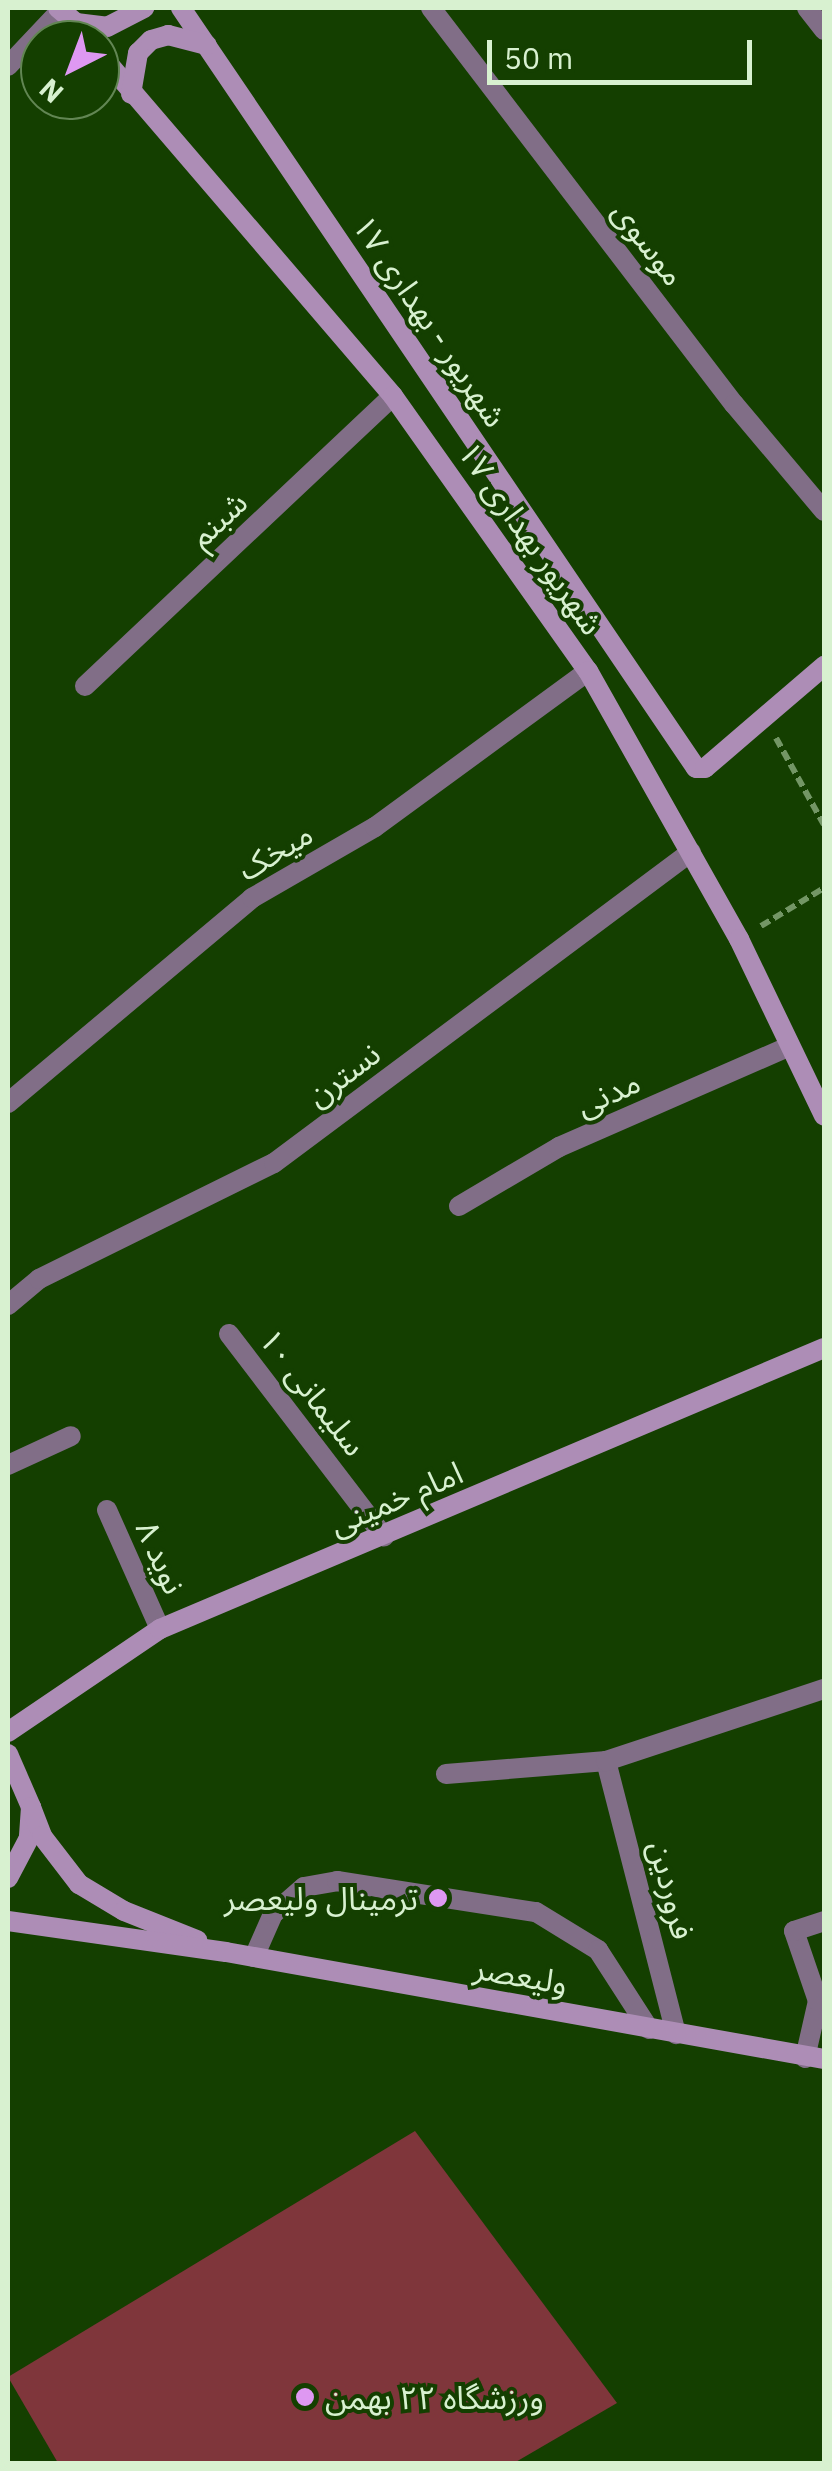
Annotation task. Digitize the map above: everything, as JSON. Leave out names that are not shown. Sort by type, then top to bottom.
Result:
[{"type":"main road","points":[[65,13],[107,27],[144,8]]},
{"type":"main road","name":"۱۷ شهریور - بهداری","points":[[181,8],[696,768],[705,768],[764,715]]},
{"type":"main road","points":[[130,94],[138,53],[151,40],[168,35],[209,46]]},
{"type":"main road","name":"۱۷ شهریور بهداری","points":[[120,81],[393,396],[588,671],[739,939],[824,1116]]},
{"type":"main road","points":[[764,715],[824,666]]},
{"type":"main road","name":"امام خمینی","points":[[8,1732],[160,1629],[824,1348]]},
{"type":"main road","points":[[8,1754],[42,1836],[79,1884],[124,1911],[226,1952]]},
{"type":"main road","points":[[8,1878],[29,1838],[31,1806]]},
{"type":"main road","points":[[8,1921],[226,1952]]},
{"type":"main road","name":"ولیعصر","points":[[226,1952],[818,2060]]},
{"type":"street","name":"موسوی","points":[[431,8],[734,404],[824,511]]},
{"type":"street","points":[[807,8],[824,30]]},
{"type":"street","points":[[8,66],[65,13]]},
{"type":"street","name":"شبنم","points":[[85,686],[393,396]]},
{"type":"street","name":"میخک","points":[[8,1102],[252,898],[375,827],[588,671]]},
{"type":"street","name":"نسترن","points":[[8,1305],[40,1279],[274,1163],[692,852]]},
{"type":"street","name":"مدنی","points":[[459,1206],[560,1147],[788,1047]]},
{"type":"street","name":"سلیمانی ۱۰","points":[[229,1334],[384,1537]]},
{"type":"street","points":[[8,1465],[71,1436]]},
{"type":"street","name":"نوید ۸","points":[[107,1510],[160,1629]]},
{"type":"street","points":[[446,1774],[606,1761],[824,1689]]},
{"type":"street","name":"فروردین","points":[[606,1761],[676,2034]]},
{"type":"street","points":[[254,1957],[273,1914],[304,1886],[338,1881],[536,1912],[598,1950],[650,2029]]},
{"type":"street","points":[[818,2060],[818,2001],[794,1931],[824,1921]]},
{"type":"path","points":[[764,715],[824,824]]},
{"type":"path","points":[[739,939],[824,888]]},
{"type":"shaded area","name":"ورزشگاه ۲۲ بهمن","points":[[415,2131],[617,2403],[514,2463],[58,2463],[8,2377]]},
{"type":"place","name":"ترمینال ولیعصر","points":[[438,1898]]},
{"type":"place","name":"ورزشگاه ۲۲ بهمن","points":[[305,2397]]}]
